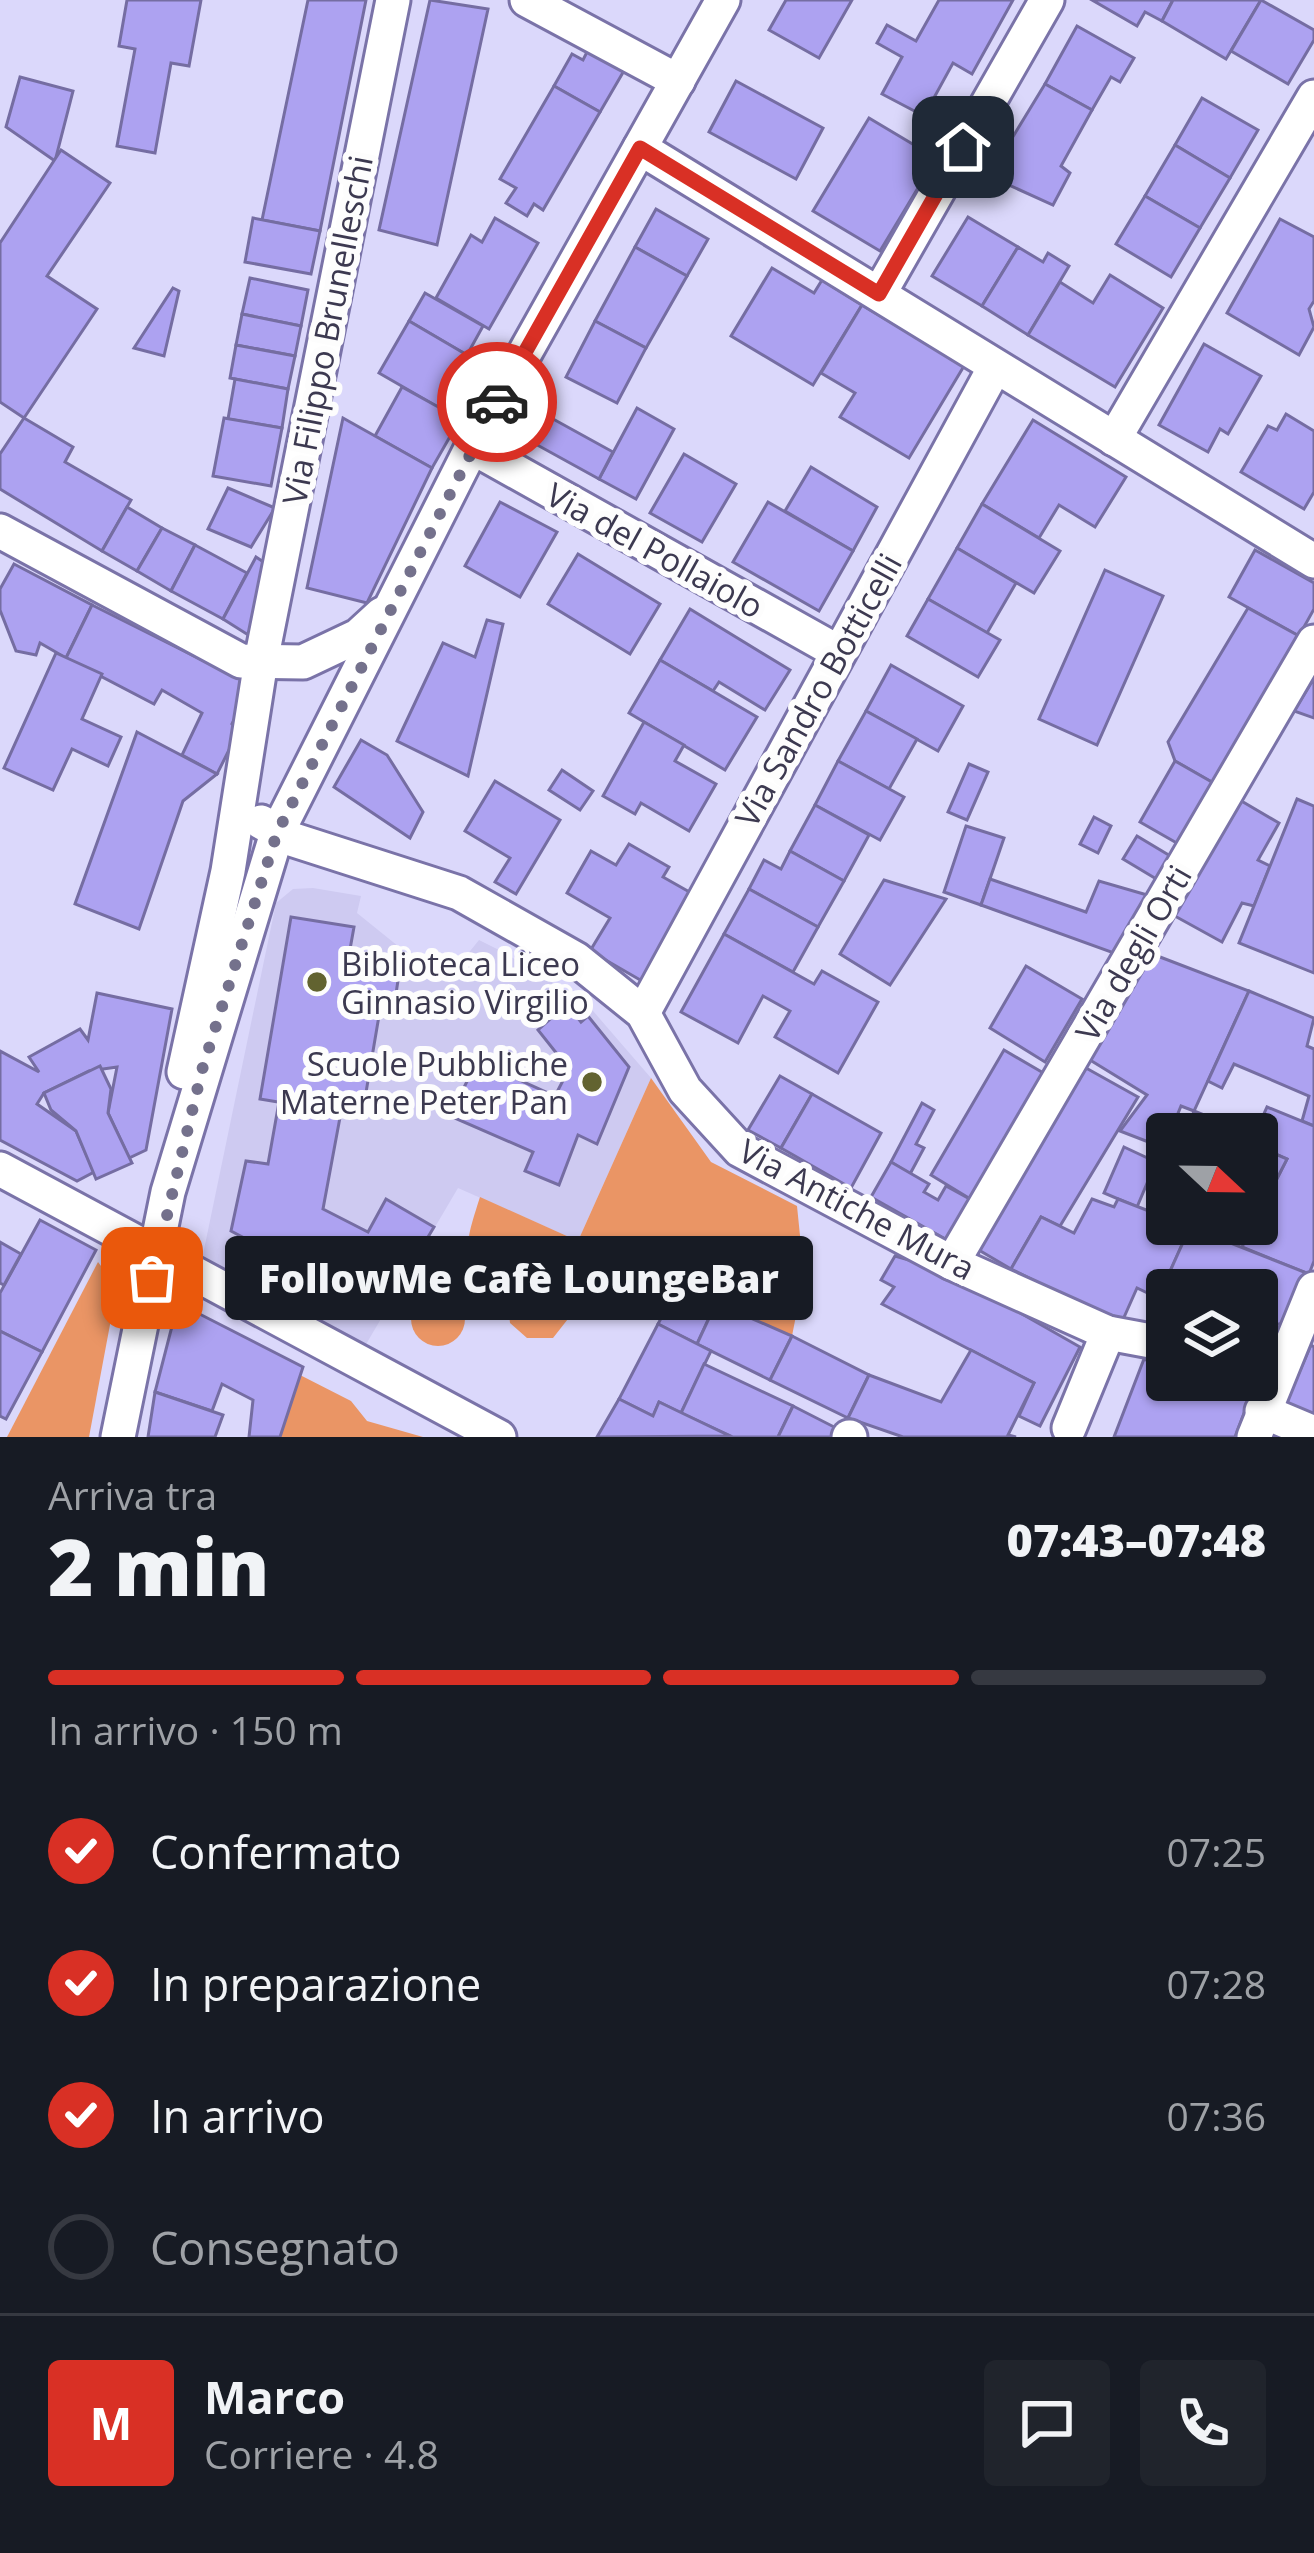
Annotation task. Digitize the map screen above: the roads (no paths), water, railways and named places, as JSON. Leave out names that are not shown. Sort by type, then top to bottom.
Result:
[{"type":"street","name":"Via Filippo Brunelleschi","points":[[228,871],[262,661],[393,0]]},
{"type":"street","points":[[527,0],[678,81]]},
{"type":"street","points":[[168,1192],[273,846],[472,447],[723,0]]},
{"type":"street","points":[[879,294],[1047,0]]},
{"type":"street","points":[[1114,439],[1314,97]]},
{"type":"street","points":[[640,148],[1314,560]]},
{"type":"street","name":"Via Sandro Botticelli","points":[[643,1013],[994,367]]},
{"type":"street","name":"Via del Pollaiolo","points":[[472,447],[838,652]]},
{"type":"street","points":[[0,532],[241,662],[303,662],[333,651],[392,604]]},
{"type":"street","name":"Via degli Orti","points":[[952,1263],[1314,643]]},
{"type":"street","name":"Via Antiche Mura","points":[[238,805],[273,846],[459,893],[575,959],[643,1013],[685,1090],[740,1150],[952,1263],[1108,1333],[1146,1340]]},
{"type":"street","points":[[118,1437],[168,1192],[193,1014],[228,871],[273,846]]},
{"type":"street","points":[[202,1070],[228,871]]},
{"type":"street","points":[[0,1168],[499,1437]]},
{"type":"street","points":[[1278,1351],[1312,1302]]},
{"type":"street","points":[[1071,1424],[1108,1333]]},
{"type":"street","points":[[1258,1424],[1314,1433]]},
{"type":"place","name":"Biblioteca Liceo Ginnasio Virgilio","points":[[317,982]]},
{"type":"place","name":"Scuole Pubbliche Materne Peter Pan","points":[[592,1082]]},
{"type":"place","name":"FollowMe Cafè LoungeBar","points":[[152,1278]]}]
